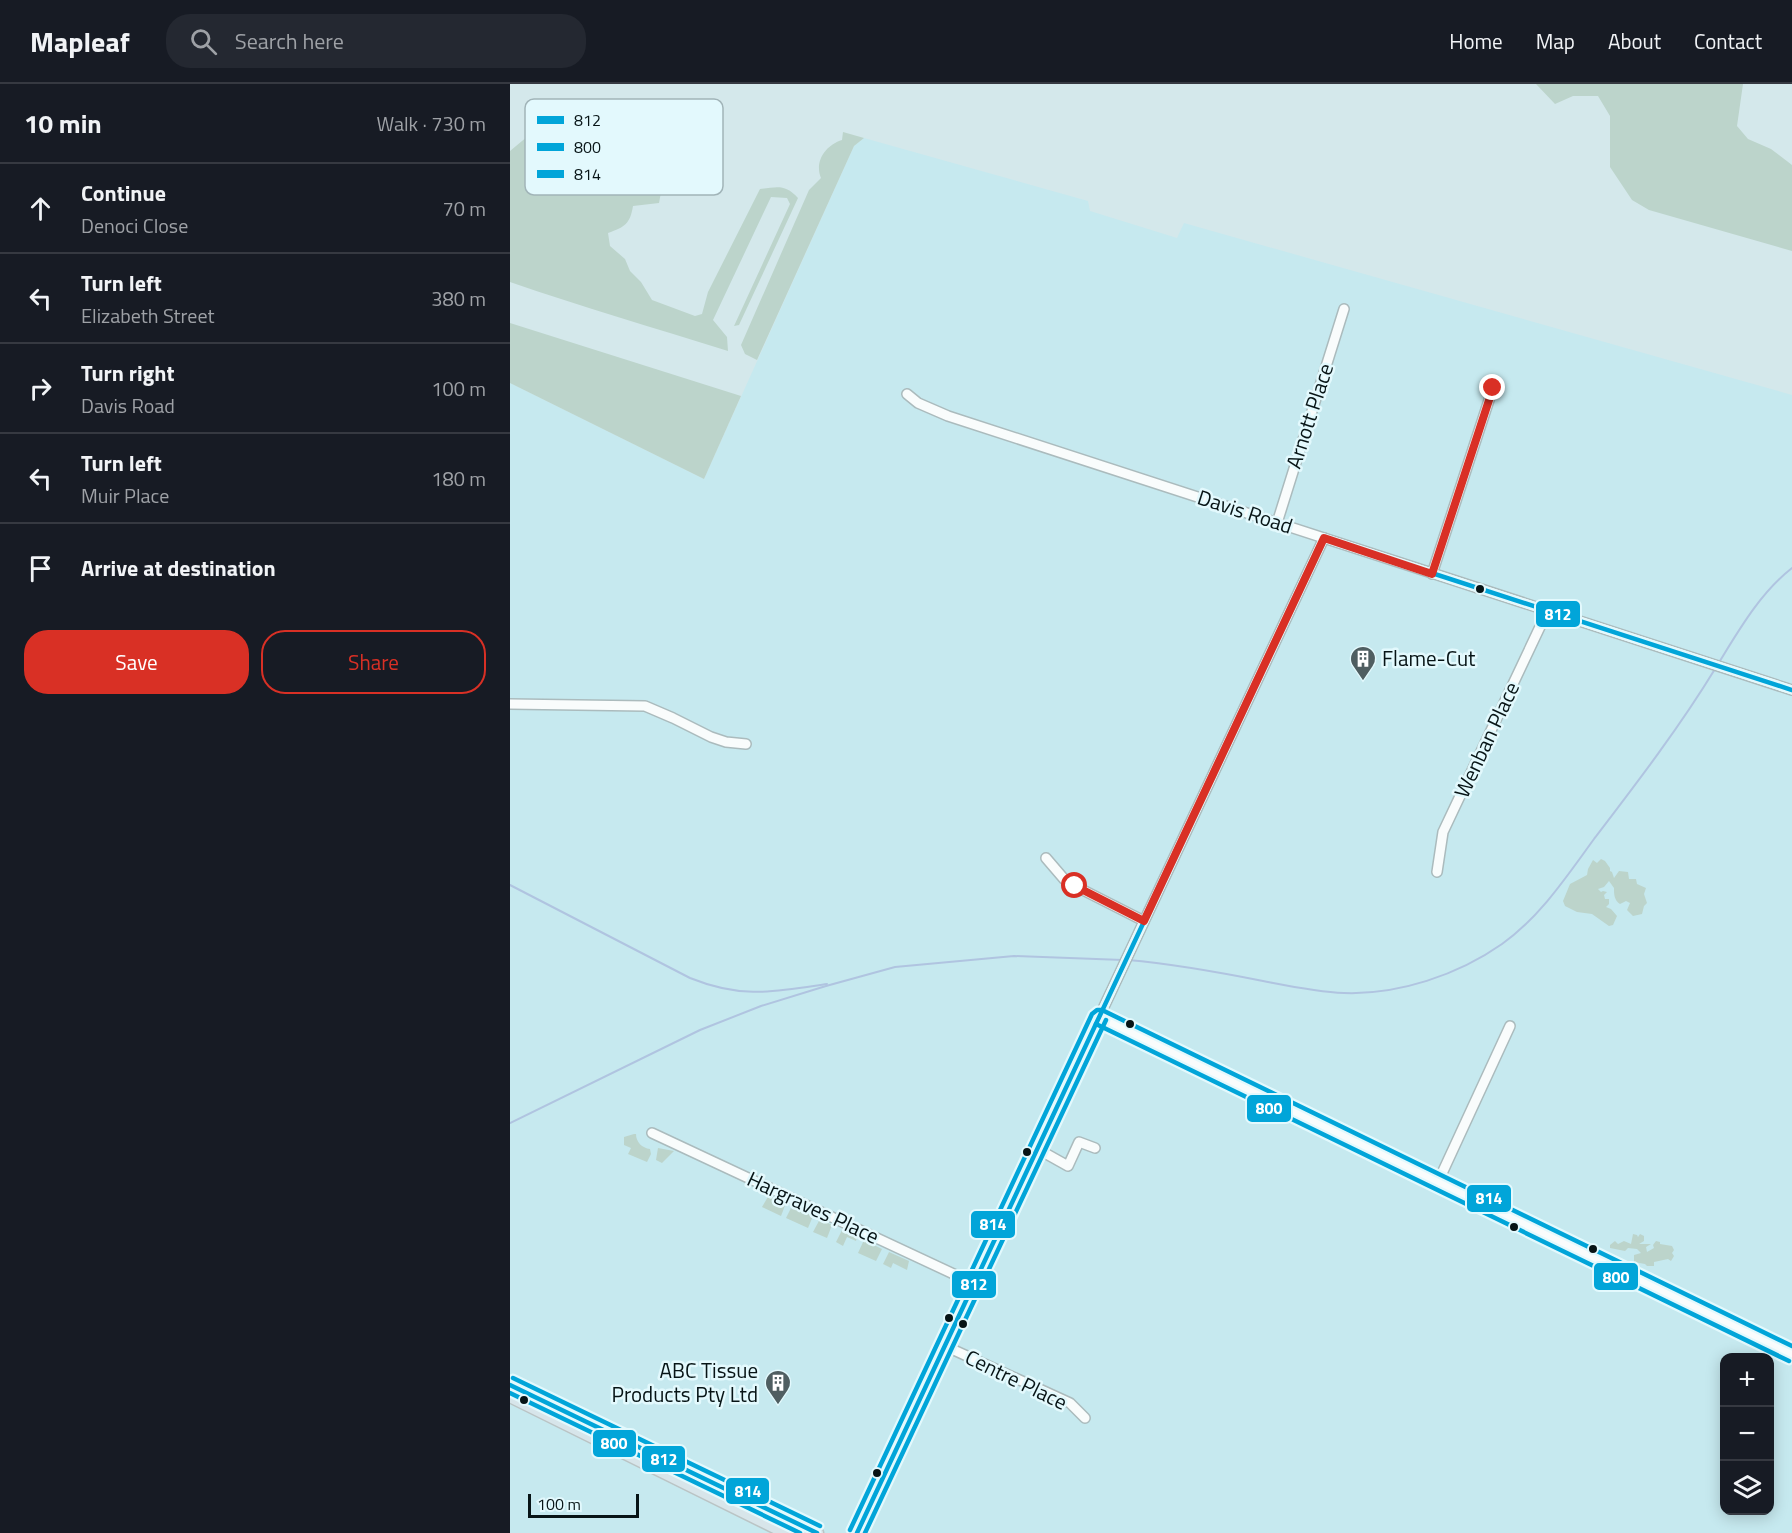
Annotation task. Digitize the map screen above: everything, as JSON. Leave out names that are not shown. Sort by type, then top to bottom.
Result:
[{"type":"main road","points":[[510,1385],[817,1533]]},
{"type":"main road","points":[[510,1396],[787,1533]]},
{"type":"street","name":"Arnott Place","points":[[1276,522],[1344,309]]},
{"type":"street","points":[[1432,574],[1493,388]]},
{"type":"street","name":"Davis Road","points":[[907,394],[918,403],[948,416],[1792,690]]},
{"type":"street","points":[[858,1533],[1324,538]]},
{"type":"street","name":"Wenban Place","points":[[1437,872],[1443,832],[1547,612]]},
{"type":"street","points":[[510,704],[645,706],[711,737],[726,742],[746,744]]},
{"type":"street","points":[[1046,858],[1064,879],[1144,921]]},
{"type":"street","points":[[1100,1017],[1792,1354]]},
{"type":"street","points":[[1438,1182],[1510,1026]]},
{"type":"street","name":"Hargraves Place","points":[[652,1133],[975,1284]]},
{"type":"street","points":[[1039,1146],[1043,1152],[1068,1166],[1079,1142],[1095,1148]]},
{"type":"street","name":"Centre Place","points":[[945,1346],[1070,1403],[1085,1418]]},
{"type":"shaded area","points":[[864,138],[1088,201],[1090,211],[1177,238],[1184,223],[1792,395],[1792,1533],[510,1533],[510,383],[704,479],[854,146]]},
{"type":"green space","points":[[1536,84],[1743,84],[1737,126],[1748,139],[1771,149],[1792,165],[1792,251],[1649,210],[1632,200],[1610,167],[1610,116],[1598,96],[1573,96],[1555,104]]},
{"type":"green space","points":[[843,132],[864,138],[854,146],[757,360],[745,354],[741,345],[809,190],[821,178],[820,160],[826,150],[842,140]]},
{"type":"green space","points":[[525,138],[525,195],[660,195],[659,203],[633,206],[626,224],[608,233],[610,246],[625,259],[630,271],[641,282],[652,300],[695,316],[702,314],[708,292],[760,189],[785,188],[798,198],[739,325],[734,326],[790,204],[787,198],[771,197],[713,320],[727,337],[728,351],[510,282],[510,151]]},
{"type":"green space","points":[[510,323],[741,396],[704,479],[510,383]]},
{"type":"green space","points":[[1601,859],[1610,868],[1614,878],[1619,871],[1628,872],[1629,879],[1636,879],[1637,884],[1646,888],[1644,894],[1647,903],[1642,914],[1633,916],[1627,910],[1630,903],[1626,901],[1620,904],[1618,902],[1614,888],[1609,881],[1604,887],[1598,889],[1601,892],[1607,892],[1604,895],[1605,899],[1609,899],[1609,904],[1606,907],[1617,916],[1613,925],[1609,926],[1592,914],[1577,912],[1565,906],[1563,901],[1570,884],[1587,875],[1593,860],[1597,863]]},
{"type":"green space","points":[[634,1134],[640,1144],[650,1149],[651,1154],[647,1162],[628,1154],[631,1148],[624,1145],[624,1137]]},
{"type":"green space","points":[[658,1148],[674,1151],[662,1163],[656,1160]]},
{"type":"green space","points":[[769,1195],[786,1203],[781,1216],[762,1207]]},
{"type":"green space","points":[[792,1206],[813,1216],[808,1228],[786,1218]]},
{"type":"green space","points":[[820,1219],[832,1225],[827,1238],[813,1232]]},
{"type":"green space","points":[[842,1230],[857,1237],[856,1241],[847,1237],[843,1246],[836,1242]]},
{"type":"green space","points":[[1633,1234],[1638,1237],[1640,1234],[1644,1236],[1644,1241],[1639,1244],[1651,1244],[1646,1247],[1647,1252],[1654,1248],[1656,1241],[1672,1246],[1674,1256],[1671,1261],[1668,1259],[1654,1262],[1654,1266],[1647,1266],[1634,1262],[1634,1255],[1641,1253],[1637,1249],[1628,1248],[1625,1251],[1610,1248],[1615,1241],[1618,1244],[1624,1241],[1631,1244]]},
{"type":"green space","points":[[864,1240],[882,1249],[876,1261],[858,1253]]},
{"type":"green space","points":[[889,1252],[909,1261],[907,1270],[893,1263],[891,1268],[883,1264]]},
{"type":"waterway","points":[[1718,664],[1760,600],[1792,568]]},
{"type":"waterway","points":[[1128,960],[1344,993],[1385,991],[1406,987],[1447,974],[1466,965],[1502,944],[1541,909],[1657,756],[1715,669]]},
{"type":"waterway","points":[[510,885],[690,978],[709,985],[758,992],[827,984]]},
{"type":"waterway","points":[[510,1123],[700,1030],[761,1006],[895,967],[1014,956],[1123,960]]},
{"type":"transit line","name":"812","points":[[1324,538],[1792,690]]},
{"type":"transit line","name":"812","points":[[857,1533],[1324,538]]},
{"type":"transit line","name":"814","points":[[850,1530],[1092,1014],[1097,1010],[1102,1010],[1792,1346]]},
{"type":"transit line","name":"800","points":[[865,1533],[1106,1020]]},
{"type":"transit line","name":"800","points":[[1096,1024],[1789,1361]]},
{"type":"transit line","name":"814","points":[[513,1378],[820,1526]]},
{"type":"transit line","name":"812","points":[[510,1385],[817,1533]]},
{"type":"transit line","name":"800","points":[[510,1393],[800,1533]]},
{"type":"place","name":"Flame-Cut","points":[[1363,682]]},
{"type":"place","name":"ABC Tissue Products Pty Ltd","points":[[778,1406]]},
{"type":"route","points":[[1075,886],[1144,921],[1324,538],[1432,574],[1493,388]]}]
